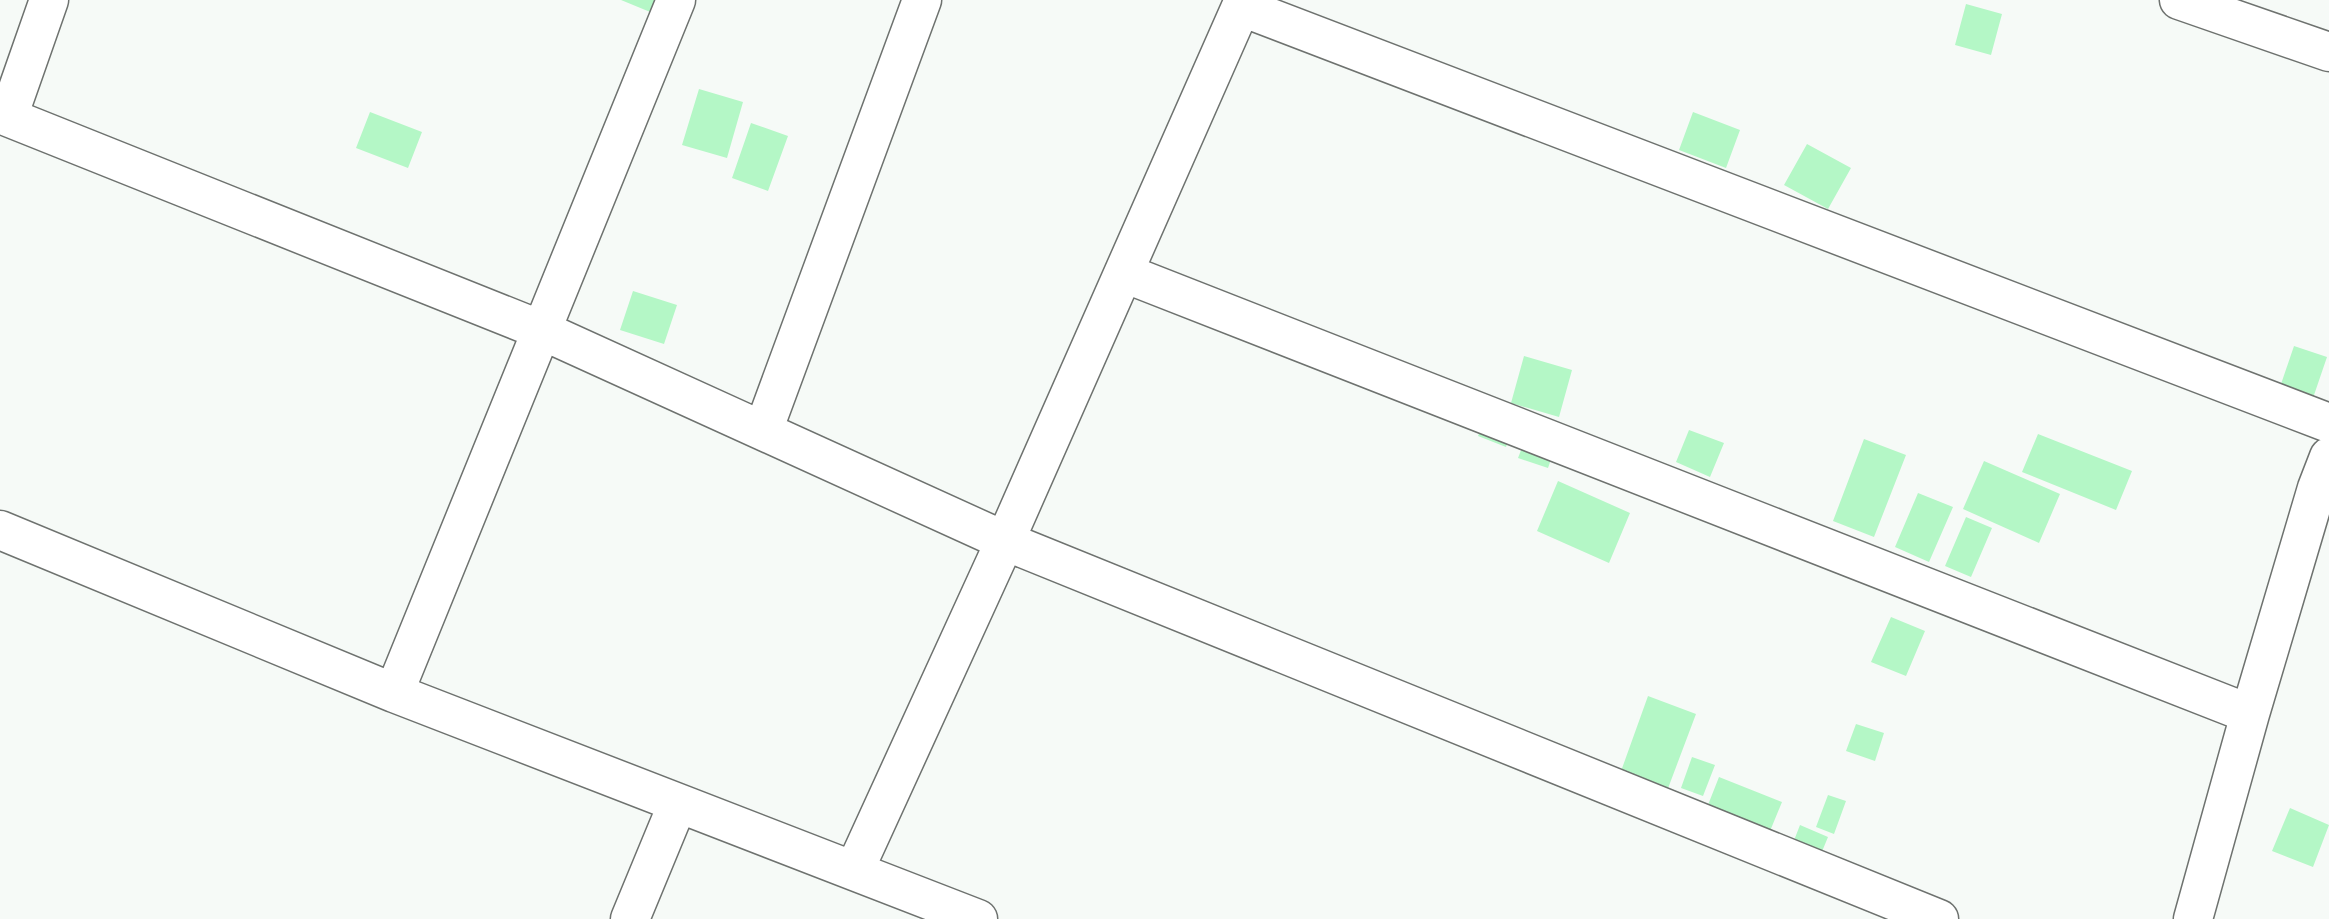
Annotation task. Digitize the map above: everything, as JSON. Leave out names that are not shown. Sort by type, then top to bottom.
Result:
[{"type":"street","points":[[49,0],[4,115],[541,330],[1005,541],[1939,919]]},
{"type":"street","points":[[394,693],[676,0]]},
{"type":"street","points":[[763,431],[922,0]]},
{"type":"street","points":[[2179,0],[2329,52]]},
{"type":"street","points":[[854,871],[1005,541],[1243,3],[2329,423]]},
{"type":"street","points":[[1124,273],[2250,714]]},
{"type":"street","points":[[2193,919],[2250,714],[2317,488],[2329,457]]},
{"type":"street","points":[[0,530],[394,693],[854,871],[963,916]]},
{"type":"street","points":[[630,919],[678,803]]},
{"type":"building","points":[[621,0],[661,0],[655,14]]},
{"type":"building","points":[[1966,4],[2002,14],[1991,55],[1955,45]]},
{"type":"building","points":[[699,89],[743,102],[727,158],[682,145]]},
{"type":"building","points":[[370,112],[422,132],[408,168],[356,148]]},
{"type":"building","points":[[1693,112],[1740,130],[1726,168],[1679,150]]},
{"type":"building","points":[[751,123],[788,136],[768,191],[732,178]]},
{"type":"building","points":[[1807,144],[1851,168],[1828,209],[1784,185]]},
{"type":"building","points":[[633,291],[677,305],[664,344],[620,330]]},
{"type":"building","points":[[2294,346],[2327,357],[2313,398],[2280,387]]},
{"type":"building","points":[[1524,356],[1572,370],[1559,417],[1511,403]]},
{"type":"building","points":[[1485,420],[1512,431],[1506,447],[1478,436]]},
{"type":"building","points":[[1689,430],[1724,443],[1710,477],[1676,462]]},
{"type":"building","points":[[2038,434],[2132,471],[2116,510],[2022,472]]},
{"type":"building","points":[[1527,435],[1556,445],[1548,468],[1518,458]]},
{"type":"building","points":[[1864,439],[1906,455],[1874,537],[1833,521]]},
{"type":"building","points":[[1984,461],[2060,494],[2039,543],[1963,509]]},
{"type":"building","points":[[1558,481],[1630,513],[1609,563],[1537,531]]},
{"type":"building","points":[[1918,493],[1953,507],[1929,562],[1895,547]]},
{"type":"building","points":[[1966,517],[1992,528],[1971,577],[1945,566]]},
{"type":"building","points":[[1891,617],[1925,631],[1906,676],[1871,662]]},
{"type":"building","points":[[1648,696],[1696,714],[1667,791],[1620,774]]},
{"type":"building","points":[[1856,724],[1884,733],[1875,761],[1846,751]]},
{"type":"building","points":[[1692,757],[1715,765],[1703,796],[1681,788]]},
{"type":"building","points":[[1719,777],[1782,802],[1768,836],[1706,810]]},
{"type":"building","points":[[1828,795],[1846,801],[1834,834],[1816,827]]},
{"type":"building","points":[[2290,808],[2329,825],[2313,867],[2272,851]]},
{"type":"building","points":[[1800,825],[1828,837],[1821,854],[1793,843]]}]
